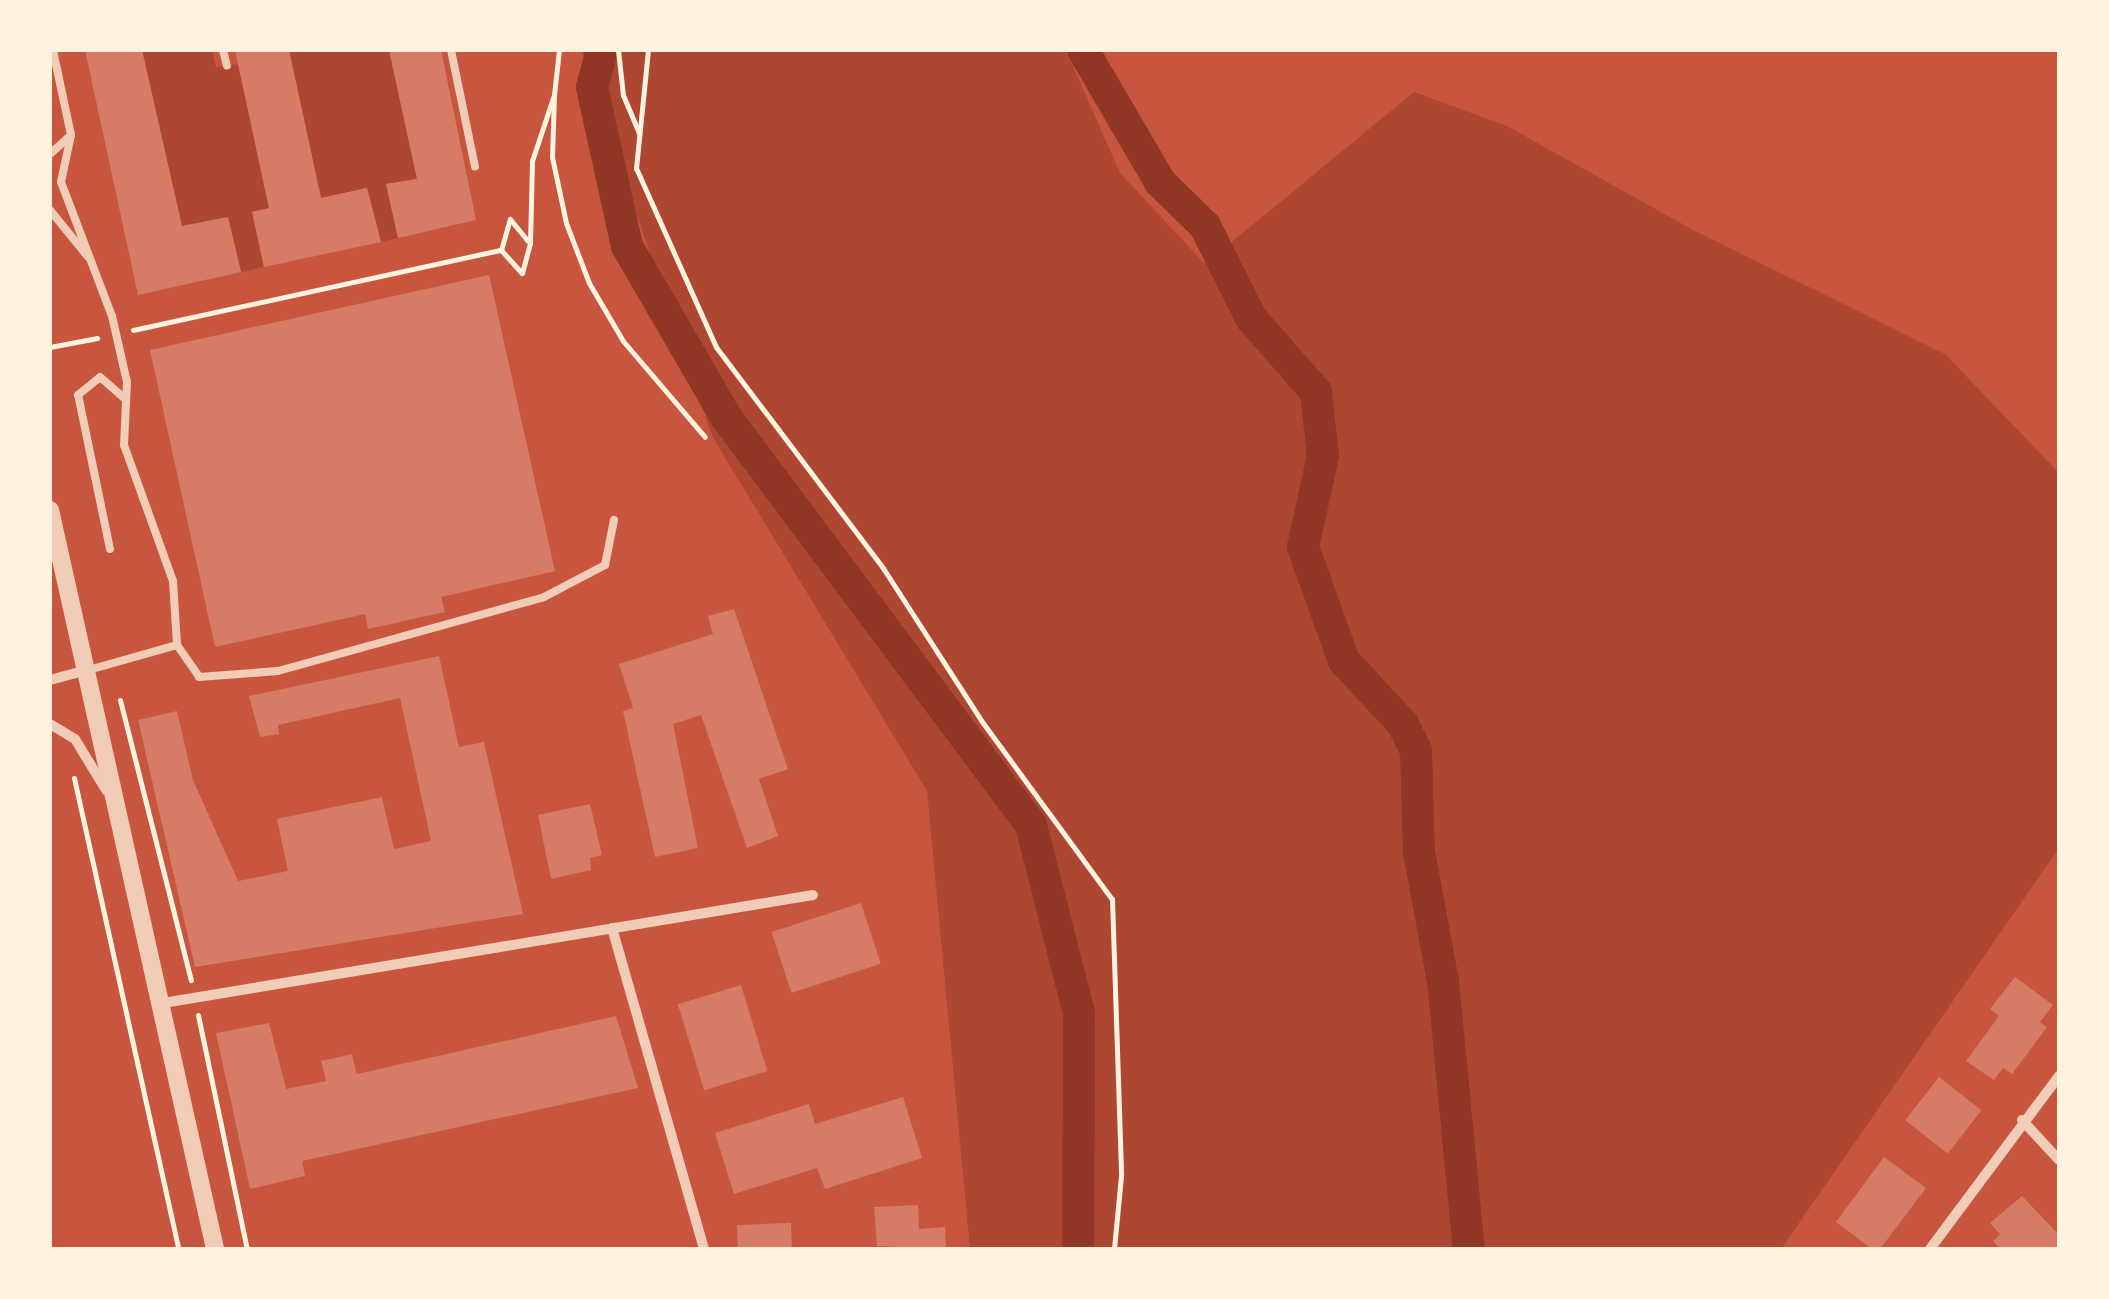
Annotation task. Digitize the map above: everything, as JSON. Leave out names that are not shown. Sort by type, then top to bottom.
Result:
[{"type":"street","points":[[50,510],[53,539],[156,1004],[215,1249]]},
{"type":"street","points":[[50,680],[84,671]]},
{"type":"street","points":[[50,724],[75,739],[111,801]]},
{"type":"street","points":[[156,1004],[812,895]]},
{"type":"street","points":[[612,928],[704,1249]]},
{"type":"street","points":[[1930,1249],[2022,1120],[2059,1076]]},
{"type":"street","points":[[2022,1120],[2059,1160]]},
{"type":"lane","points":[[53,50],[72,134],[62,182],[94,262],[116,334],[126,400],[124,445],[173,581],[177,645],[200,678],[278,671],[424,634],[544,597],[605,566],[614,520]]},
{"type":"lane","points":[[224,50],[227,66]]},
{"type":"lane","points":[[451,50],[475,167]]},
{"type":"lane","points":[[50,154],[72,134]]},
{"type":"lane","points":[[50,210],[94,262]]},
{"type":"lane","points":[[110,550],[78,396],[100,377],[126,400]]},
{"type":"lane","points":[[84,671],[177,645]]},
{"type":"path","points":[[558,50],[552,157],[566,223],[589,283],[623,341],[705,437]]},
{"type":"path","points":[[618,50],[623,95],[640,135]]},
{"type":"path","points":[[648,50],[636,168],[716,346],[883,568],[983,723],[1112,898],[1121,1176],[1114,1249]]},
{"type":"path","points":[[501,250],[522,273],[530,243],[532,161],[554,95]]},
{"type":"path","points":[[501,250],[510,219],[530,243]]},
{"type":"path","points":[[50,347],[501,250]]},
{"type":"path","points":[[112,664],[195,996],[248,1249]]},
{"type":"path","points":[[72,771],[178,1249]]},
{"type":"shaded area","points":[[142,50],[212,50],[216,67],[238,64],[269,208],[252,212],[264,267],[241,272],[228,217],[182,226]]},
{"type":"shaded area","points":[[289,50],[389,50],[417,179],[386,184],[398,238],[381,242],[367,188],[321,198]]},
{"type":"shaded area","points":[[581,50],[1066,50],[1120,173],[1205,264],[1414,92],[1507,126],[1693,230],[1945,354],[2059,473],[2059,848],[1781,1249],[970,1249],[927,791],[712,436]]},
{"type":"building","points":[[85,50],[142,50],[182,226],[228,217],[241,272],[138,295]]},
{"type":"building","points":[[235,50],[289,50],[321,198],[367,188],[381,242],[264,267],[252,212],[269,208]]},
{"type":"building","points":[[389,50],[441,50],[476,220],[398,238],[386,184],[417,179]]},
{"type":"building","points":[[489,275],[555,571],[441,597],[445,612],[368,629],[365,614],[215,647],[150,350]]},
{"type":"building","points":[[734,609],[788,769],[759,779],[778,836],[747,848],[701,715],[673,724],[698,848],[655,857],[623,711],[633,708],[619,664],[713,634],[708,616]]},
{"type":"building","points":[[439,656],[459,747],[484,742],[523,914],[195,967],[138,720],[177,711],[193,780],[238,881],[288,871],[277,819],[382,797],[394,849],[431,841],[400,698],[278,725],[279,734],[260,737],[249,696]]},
{"type":"building","points":[[590,804],[602,855],[590,858],[591,870],[551,879],[538,815]]},
{"type":"building","points":[[861,903],[881,964],[791,993],[772,932]]},
{"type":"building","points":[[2015,977],[2053,1005],[2040,1022],[2047,1027],[2012,1074],[2003,1068],[1994,1080],[1966,1061],[1999,1016],[1990,1009]]},
{"type":"building","points":[[741,985],[767,1071],[704,1090],[678,1004]]},
{"type":"building","points":[[616,1016],[638,1088],[302,1161],[305,1176],[250,1189],[216,1033],[269,1023],[286,1089],[326,1081],[321,1061],[352,1054],[357,1074]]},
{"type":"building","points":[[1939,1077],[1982,1110],[1948,1154],[1905,1120]]},
{"type":"building","points":[[903,1097],[922,1158],[825,1189],[817,1168],[734,1194],[715,1133],[809,1104],[815,1124]]},
{"type":"building","points":[[1884,1157],[1926,1188],[1880,1249],[1872,1249],[1836,1222]]},
{"type":"building","points":[[2022,1196],[2059,1235],[2059,1249],[2000,1249],[1993,1241],[2000,1234],[1990,1223]]},
{"type":"building","points":[[918,1205],[919,1229],[945,1227],[946,1249],[877,1246],[874,1207]]},
{"type":"building","points":[[791,1223],[792,1249],[738,1249],[737,1225]]},
{"type":"waterway","points":[[602,50],[592,87],[627,246],[726,417],[1031,825],[1079,1013],[1078,1249]]},
{"type":"waterway","points":[[1083,50],[1160,182],[1205,226],[1251,318],[1316,392],[1323,456],[1303,547],[1344,661],[1402,723],[1416,751],[1419,852],[1443,981],[1469,1249]]}]
